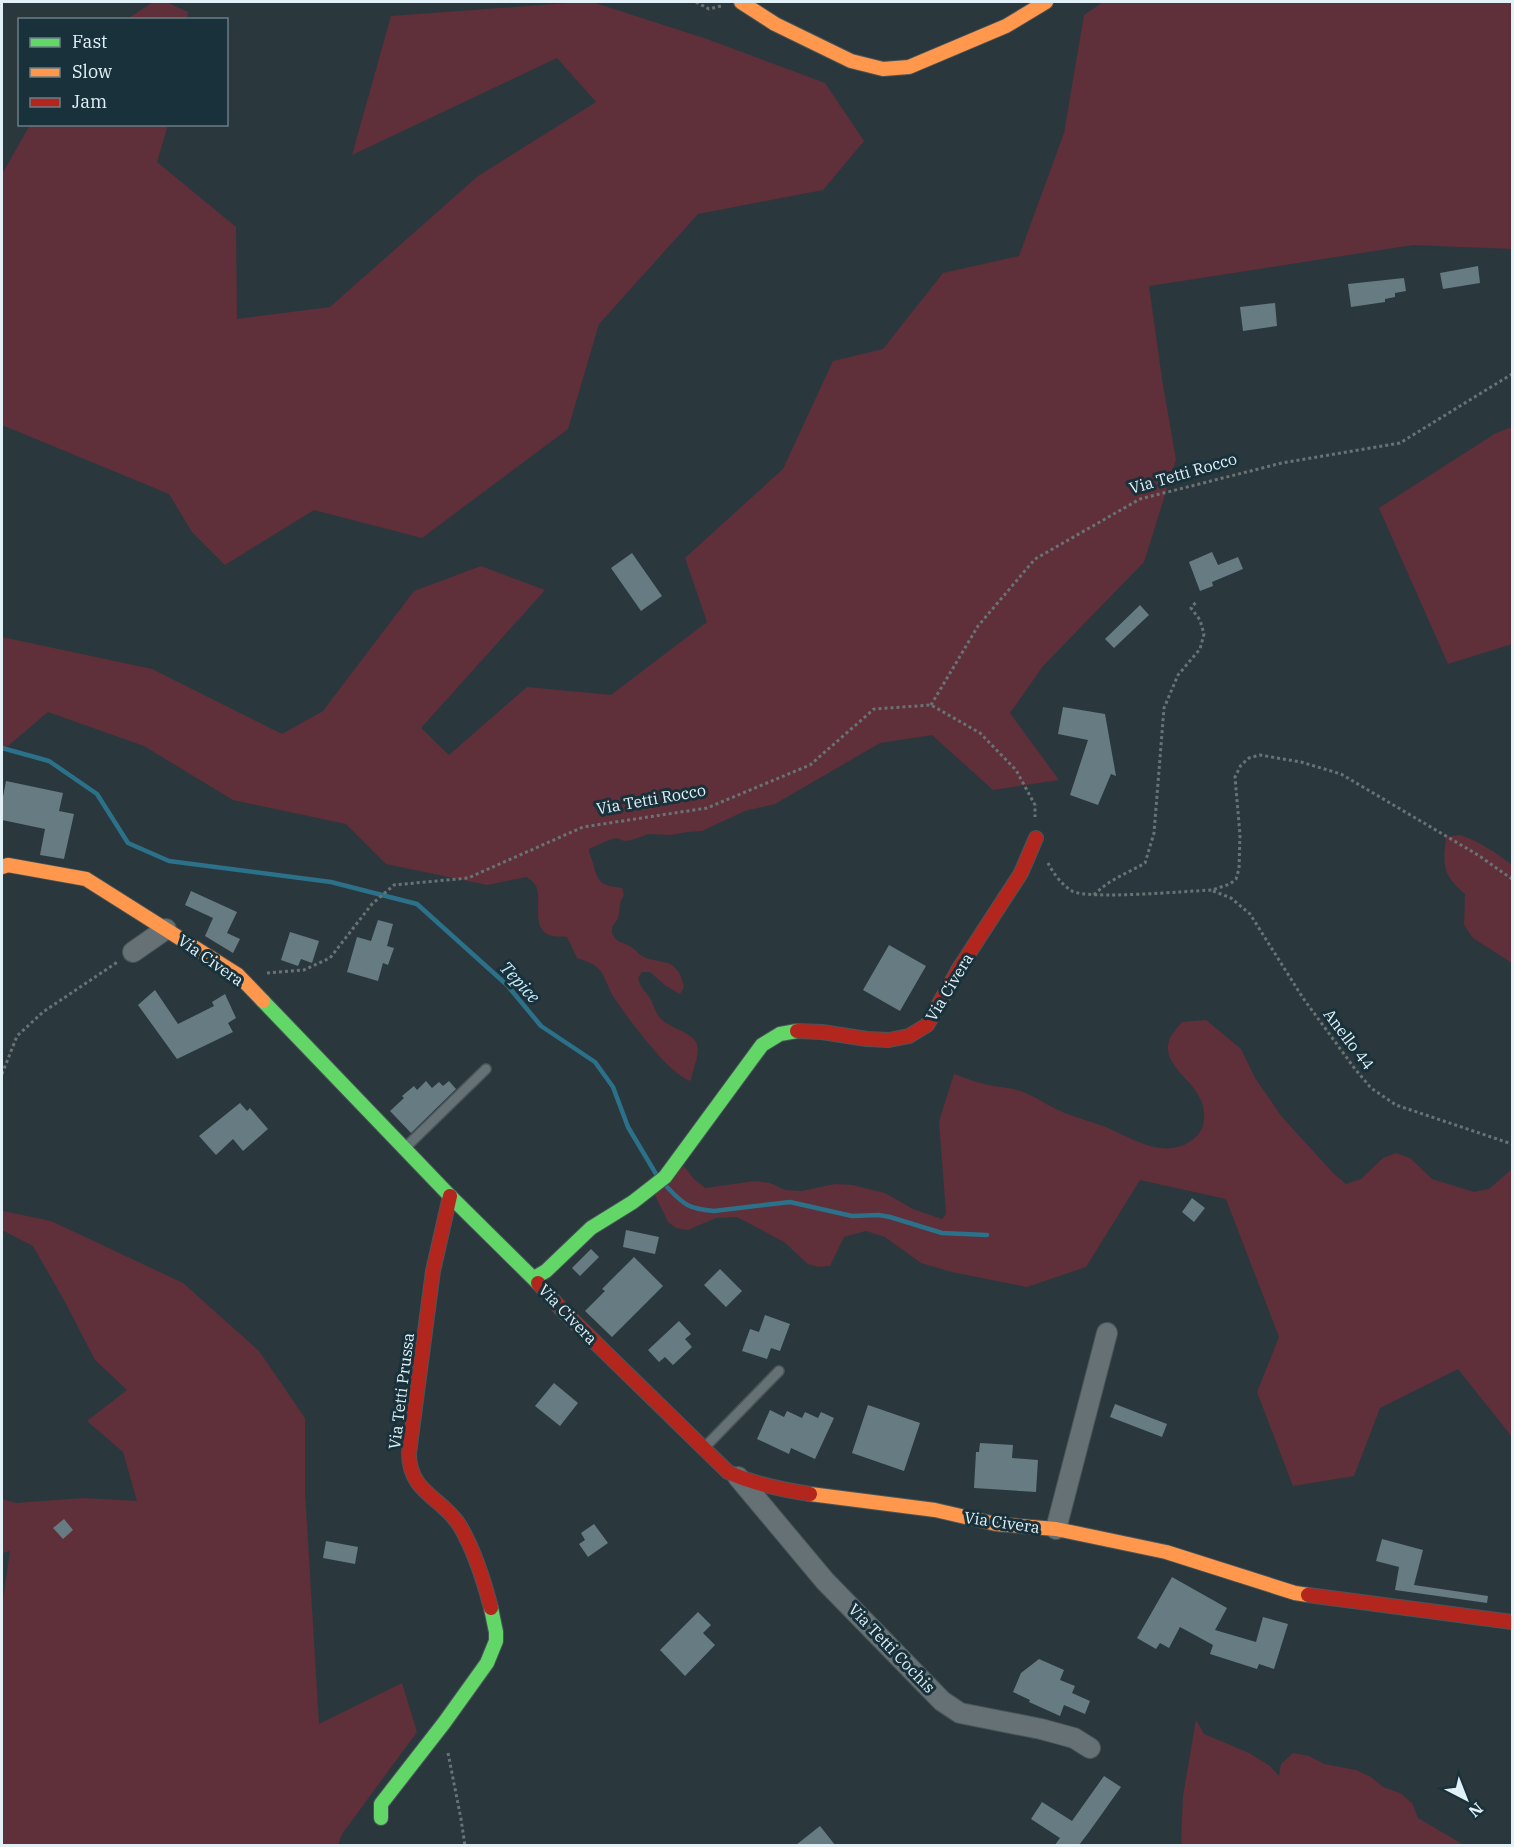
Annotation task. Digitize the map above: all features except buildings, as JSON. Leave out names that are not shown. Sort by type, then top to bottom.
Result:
[{"type":"street","points":[[741,2],[775,24],[851,61],[883,69],[909,67],[1006,26],[1046,2]]},
{"type":"street","name":"Via Civera","points":[[534,1278],[546,1271],[591,1228],[633,1202],[662,1179],[682,1156],[768,1039],[795,1031],[884,1040],[909,1037],[920,1032],[927,1025],[960,967],[1021,873],[1036,838]]},
{"type":"street","name":"Via Civera","points":[[2,867],[8,865],[86,879],[238,975],[450,1196],[534,1278],[562,1310],[728,1472],[738,1477],[796,1492],[935,1510],[996,1524],[1056,1529],[1166,1552],[1295,1593],[1512,1622]]},
{"type":"street","name":"Via Civera","points":[[133,952],[166,929]]},
{"type":"street","name":"Via Tetti Prussa","points":[[381,1818],[381,1804],[478,1677],[491,1656],[496,1638],[494,1619],[471,1549],[458,1523],[418,1484],[411,1471],[409,1453],[433,1271],[450,1196]]},
{"type":"street","name":"Via Civera","points":[[1056,1529],[1107,1332]]},
{"type":"street","name":"Via Tetti Cochis","points":[[738,1477],[825,1581],[942,1701],[960,1713],[1063,1735],[1074,1738],[1090,1748]]},
{"type":"lane","points":[[405,1149],[486,1069]]},
{"type":"lane","points":[[703,1449],[778,1371]]},
{"type":"path","points":[[696,2],[709,9],[723,6],[727,2]]},
{"type":"path","name":"Via Tetti Rocco","points":[[238,975],[304,970],[330,958],[372,904],[394,885],[468,878],[583,828],[707,808],[810,765],[874,708],[931,705],[978,626],[1035,559],[1130,504],[1140,499],[1282,463],[1400,443],[1512,374]]},
{"type":"path","points":[[1095,895],[1103,885],[1146,863],[1154,833],[1164,708],[1178,675],[1200,649],[1204,634],[1200,620],[1191,608],[1197,601]]},
{"type":"path","points":[[931,705],[980,733],[1016,770],[1035,805],[1036,838],[1050,867],[1062,883],[1074,892],[1095,895],[1212,890],[1230,884],[1236,879],[1239,869],[1240,835],[1235,777],[1241,765],[1249,758],[1260,755],[1301,762],[1341,774],[1478,855],[1512,879]]},
{"type":"path","name":"Anello 44","points":[[1212,890],[1231,898],[1250,914],[1303,998],[1371,1088],[1396,1105],[1512,1144]]},
{"type":"path","points":[[2,1074],[17,1036],[43,1012],[133,952]]},
{"type":"path","points":[[447,1748],[465,1845]]},
{"type":"shaded area","points":[[153,2],[166,2],[188,12],[187,18],[129,18]]},
{"type":"shaded area","points":[[592,2],[707,39],[825,83],[864,141],[823,190],[698,214],[599,324],[568,429],[422,538],[314,510],[225,565],[192,532],[169,494],[2,425],[2,174],[29,126],[168,126],[157,162],[236,227],[237,319],[330,307],[478,176],[596,102],[557,58],[352,155],[391,16]]},
{"type":"shaded area","points":[[1103,2],[1512,2],[1512,249],[1413,245],[1149,286],[1176,460],[1144,562],[1043,666],[1010,713],[1059,780],[993,790],[932,735],[880,743],[775,804],[745,811],[702,831],[671,835],[648,834],[624,841],[617,838],[589,849],[600,881],[603,884],[622,888],[624,896],[618,918],[612,928],[614,937],[642,956],[668,963],[677,970],[681,977],[684,987],[680,994],[666,986],[650,972],[642,972],[638,978],[661,1019],[695,1041],[697,1054],[691,1081],[672,1068],[649,1044],[613,996],[598,968],[577,958],[567,937],[553,936],[541,928],[538,915],[538,892],[532,881],[526,877],[487,885],[386,864],[346,824],[233,800],[144,746],[48,712],[2,751],[2,637],[152,669],[282,734],[323,711],[414,591],[481,566],[545,590],[421,728],[449,755],[527,687],[611,695],[707,622],[685,558],[783,469],[833,361],[883,349],[943,273],[1019,256],[1064,133],[1084,15]]},
{"type":"shaded area","points":[[1512,427],[1512,644],[1448,664],[1379,508],[1496,433]]},
{"type":"shaded area","points":[[1460,835],[1481,844],[1512,865],[1512,963],[1473,938],[1464,925],[1465,894],[1448,875],[1444,855],[1446,837]]},
{"type":"shaded area","points":[[1206,1020],[1241,1049],[1255,1078],[1282,1117],[1346,1184],[1361,1179],[1383,1158],[1396,1153],[1410,1158],[1432,1179],[1474,1192],[1489,1189],[1512,1169],[1512,1437],[1458,1369],[1380,1408],[1354,1476],[1293,1486],[1257,1392],[1279,1337],[1226,1199],[1140,1180],[1086,1267],[1027,1287],[952,1272],[921,1263],[885,1237],[866,1231],[844,1237],[830,1266],[818,1267],[808,1264],[784,1242],[737,1217],[716,1218],[688,1230],[676,1228],[668,1222],[654,1193],[684,1166],[705,1188],[755,1181],[770,1183],[785,1190],[802,1191],[835,1184],[852,1185],[885,1193],[913,1209],[942,1219],[946,1214],[939,1121],[954,1074],[980,1083],[1026,1093],[1059,1111],[1103,1126],[1146,1145],[1166,1148],[1186,1144],[1201,1131],[1204,1120],[1203,1108],[1194,1088],[1173,1063],[1168,1045],[1182,1022]]},
{"type":"shaded area","points":[[3,1211],[51,1221],[183,1283],[259,1351],[305,1418],[305,1492],[319,1724],[402,1683],[417,1732],[342,1834],[338,1845],[2,1845],[2,1603],[10,1551],[2,1553],[2,1499],[16,1503],[84,1498],[137,1501],[123,1452],[87,1421],[127,1390],[95,1360],[33,1246],[2,1230]]},
{"type":"shaded area","points":[[1196,1720],[1204,1734],[1249,1753],[1270,1766],[1279,1776],[1281,1764],[1293,1753],[1309,1756],[1324,1764],[1356,1770],[1371,1777],[1383,1787],[1400,1793],[1412,1803],[1418,1818],[1464,1845],[1183,1845],[1181,1842],[1183,1796]]},
{"type":"waterway","name":"Tepice","points":[[2,748],[49,761],[97,794],[128,843],[169,861],[331,882],[417,904],[507,985],[541,1026],[595,1062],[613,1087],[628,1127],[656,1174]]},
{"type":"waterway","name":"Tepice","points":[[667,1187],[688,1205],[706,1210],[790,1202],[852,1216],[890,1217],[942,1233],[987,1235]]},
{"type":"traffic: fast","points":[[263,1001],[450,1196],[538,1283]]},
{"type":"traffic: fast","points":[[534,1278],[546,1271],[591,1228],[633,1202],[665,1177],[762,1045],[780,1034],[797,1031]]},
{"type":"traffic: fast","points":[[381,1818],[381,1804],[487,1663],[496,1641],[491,1608]]},
{"type":"traffic: slow","points":[[741,2],[775,24],[851,61],[883,69],[909,67],[1006,26],[1046,2]]},
{"type":"traffic: slow","points":[[2,867],[8,865],[86,879],[238,975],[263,1001]]},
{"type":"traffic: slow","points":[[810,1494],[935,1510],[996,1524],[1056,1529],[1166,1552],[1295,1593],[1308,1595]]},
{"type":"traffic: jam","points":[[797,1031],[889,1040],[909,1036],[927,1025],[960,967],[1021,873],[1036,838]]},
{"type":"traffic: jam","points":[[450,1196],[433,1271],[409,1453],[410,1466],[420,1486],[453,1516],[460,1526],[478,1566],[491,1608]]},
{"type":"traffic: jam","points":[[538,1283],[562,1310],[728,1472],[768,1486],[810,1494]]},
{"type":"traffic: jam","points":[[1308,1595],[1512,1622]]}]
